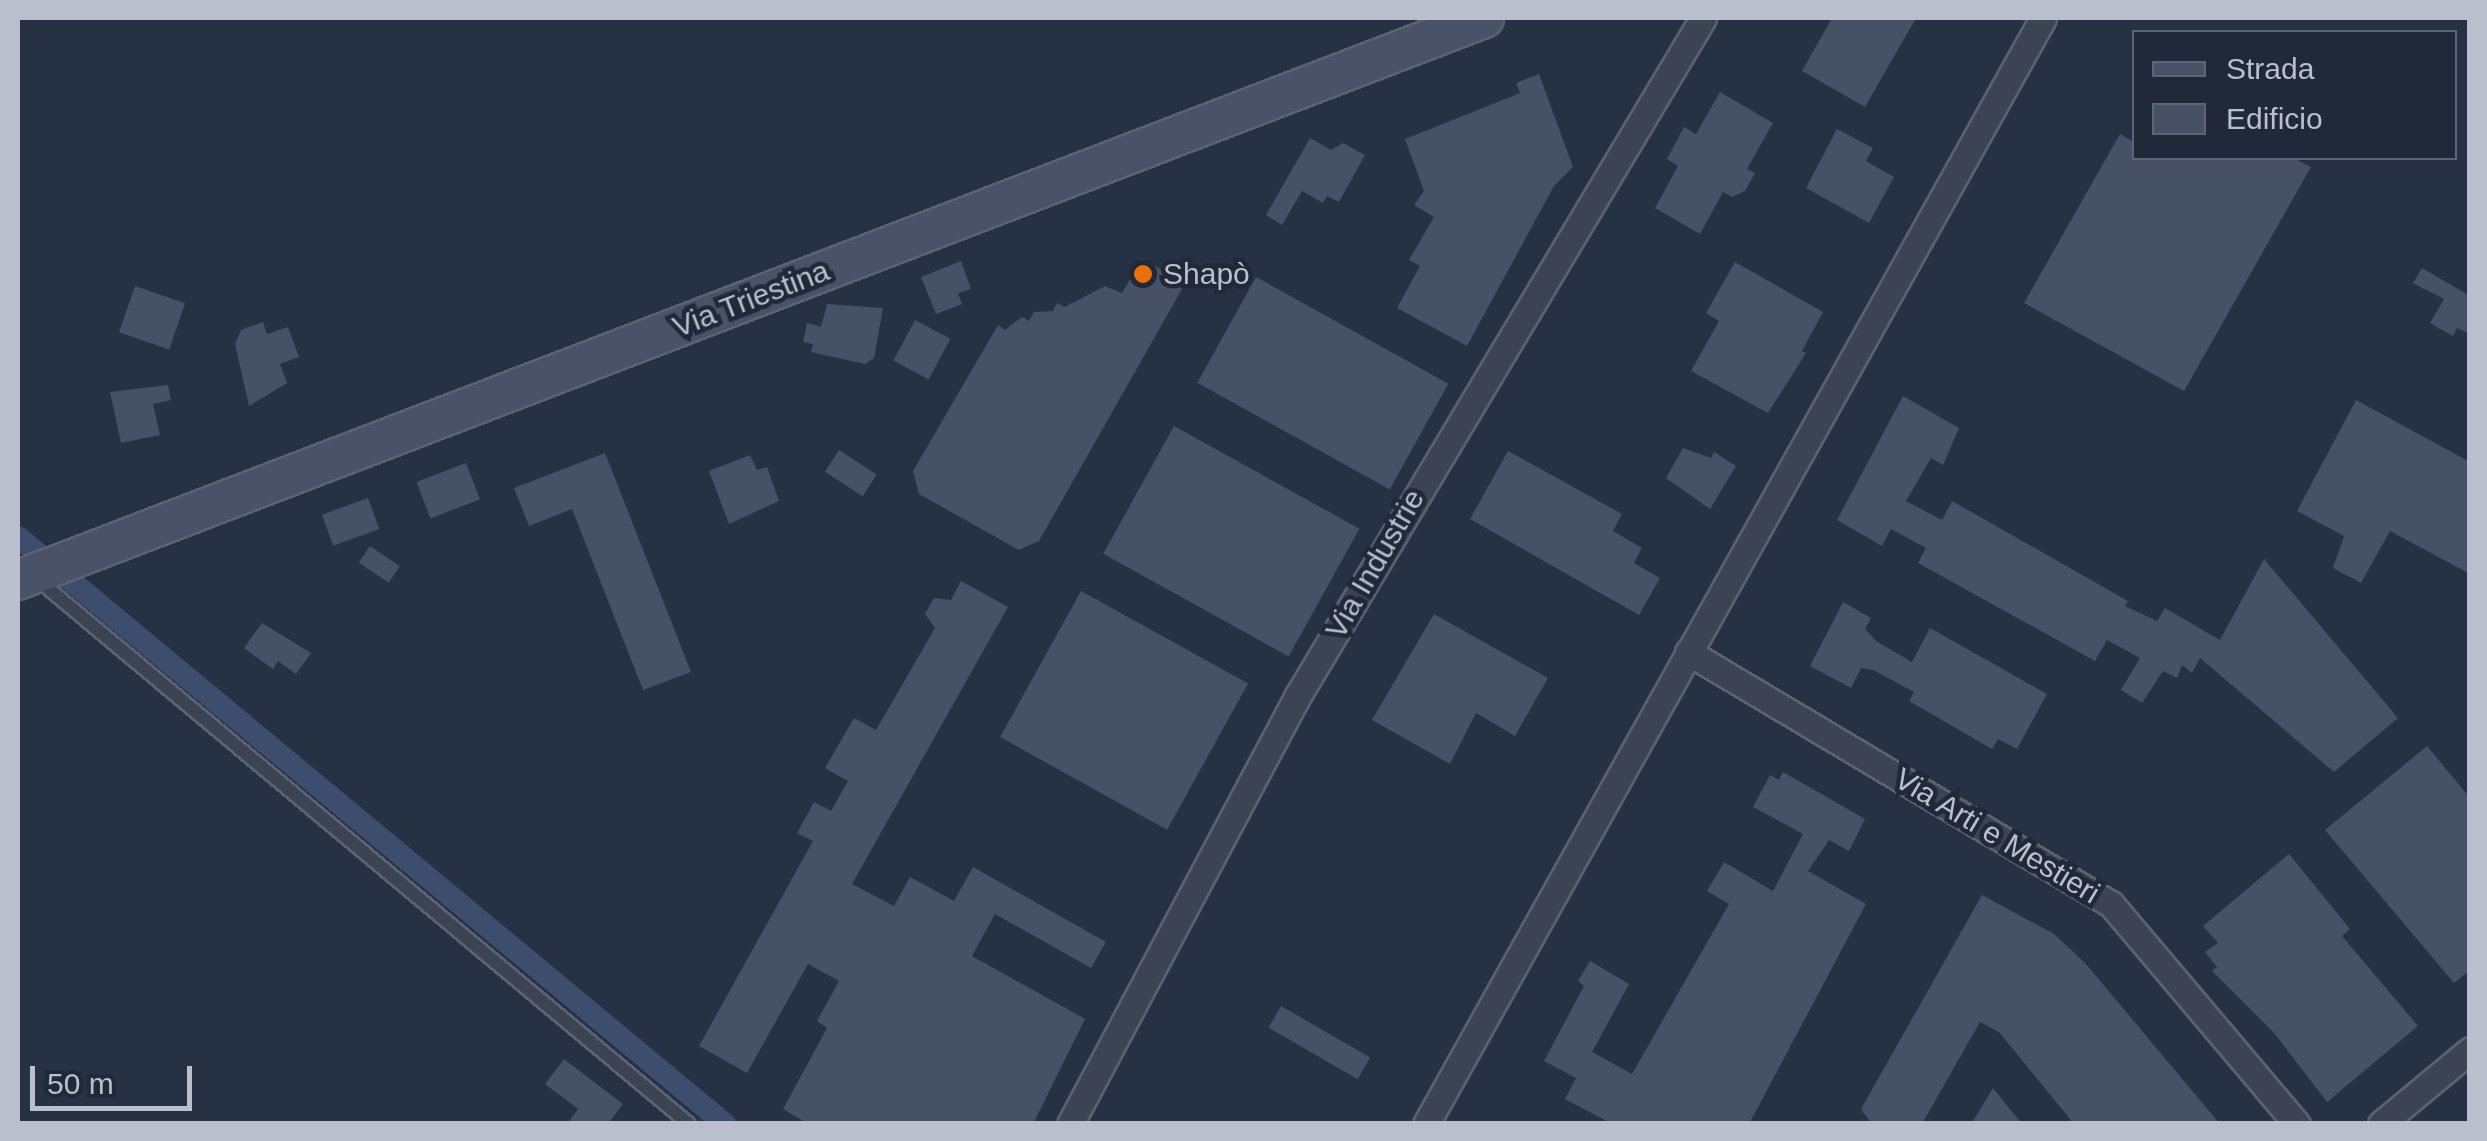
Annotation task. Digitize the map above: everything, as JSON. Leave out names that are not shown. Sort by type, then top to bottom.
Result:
[{"type":"main road","name":"Via Triestina","points":[[28,572],[79,556],[1484,18]]},
{"type":"street","name":"Via Industrie","points":[[1070,1124],[1297,697],[1703,18]]},
{"type":"street","points":[[1426,1124],[2043,18]]},
{"type":"street","name":"Via Arti e Mestieri","points":[[1688,652],[2111,904],[2297,1124]]},
{"type":"street","points":[[2381,1124],[2470,1050]]},
{"type":"lane","points":[[28,572],[688,1124]]},
{"type":"building","points":[[1832,18],[1916,18],[1865,107],[1802,71]]},
{"type":"building","points":[[1539,74],[1573,167],[1554,186],[1467,346],[1397,308],[1420,266],[1409,260],[1434,217],[1414,205],[1424,191],[1405,139],[1520,93],[1516,83]]},
{"type":"building","points":[[1720,92],[1773,123],[1747,169],[1755,173],[1745,191],[1732,197],[1723,192],[1700,234],[1655,208],[1678,166],[1667,159],[1684,127],[1696,134]]},
{"type":"building","points":[[1837,129],[1873,148],[1866,161],[1894,177],[1869,223],[1806,188]]},
{"type":"building","points":[[2120,134],[2132,141],[2132,160],[2297,160],[2311,167],[2184,391],[2024,303]]},
{"type":"building","points":[[1310,138],[1331,150],[1343,143],[1365,155],[1339,202],[1327,196],[1323,203],[1302,191],[1282,225],[1266,215]]},
{"type":"building","points":[[1142,259],[1186,282],[1039,541],[1019,550],[919,494],[913,471],[998,325],[1005,330],[1022,317],[1029,321],[1034,312],[1053,311],[1057,303],[1065,307],[1105,286],[1122,293]]},
{"type":"building","points":[[961,261],[971,289],[958,293],[962,304],[936,314],[921,277]]},
{"type":"building","points":[[1735,262],[1823,312],[1802,351],[1806,353],[1768,413],[1691,371],[1719,321],[1706,313]]},
{"type":"building","points":[[2422,268],[2470,296],[2470,334],[2457,328],[2453,336],[2430,323],[2444,299],[2413,283]]},
{"type":"building","points":[[1256,277],[1448,384],[1390,489],[1197,383]]},
{"type":"building","points":[[135,286],[185,303],[169,350],[119,332]]},
{"type":"building","points":[[827,304],[883,308],[874,358],[865,364],[811,352],[813,344],[803,342],[807,323],[821,327]]},
{"type":"building","points":[[915,320],[950,339],[929,379],[893,361]]},
{"type":"building","points":[[263,322],[267,334],[288,327],[299,357],[280,364],[287,383],[249,406],[235,344],[241,330]]},
{"type":"building","points":[[168,385],[171,400],[153,404],[160,435],[121,443],[110,392]]},
{"type":"building","points":[[1903,396],[1959,428],[1943,465],[1931,458],[1906,501],[1942,520],[1952,501],[2128,601],[2125,606],[2157,621],[2165,608],[2220,640],[2264,559],[2398,718],[2334,772],[2200,658],[2192,673],[2182,665],[2177,678],[2163,671],[2142,703],[2121,690],[2140,658],[2107,640],[2095,661],[1918,563],[1926,548],[1891,529],[1882,546],[1837,520]]},
{"type":"building","points":[[2356,400],[2470,462],[2470,574],[2390,531],[2361,583],[2333,568],[2344,536],[2297,511]]},
{"type":"building","points":[[1174,426],[1359,529],[1289,656],[1103,554]]},
{"type":"building","points":[[1683,448],[1711,458],[1714,452],[1736,466],[1710,509],[1666,478]]},
{"type":"building","points":[[839,450],[877,475],[863,496],[825,472]]},
{"type":"building","points":[[1508,451],[1622,514],[1613,531],[1642,548],[1634,563],[1660,578],[1639,615],[1470,519]]},
{"type":"building","points":[[605,453],[691,672],[643,690],[572,509],[529,526],[514,488]]},
{"type":"building","points":[[750,455],[757,470],[767,467],[779,501],[729,524],[709,471]]},
{"type":"building","points":[[466,463],[480,499],[430,518],[417,482]]},
{"type":"building","points":[[368,498],[379,529],[333,546],[322,515]]},
{"type":"building","points":[[370,546],[400,566],[389,583],[359,563]]},
{"type":"building","points":[[961,581],[1008,607],[852,884],[894,906],[910,877],[954,901],[973,867],[1106,942],[1091,968],[995,914],[972,956],[1085,1019],[1033,1124],[808,1124],[783,1109],[827,1028],[817,1021],[839,981],[808,964],[747,1073],[699,1046],[813,841],[797,833],[814,802],[831,811],[848,781],[825,768],[854,718],[876,730],[935,628],[925,614],[934,598],[951,600]]},
{"type":"building","points":[[1081,591],[1248,684],[1167,830],[1000,737]]},
{"type":"building","points":[[1843,602],[1871,618],[1865,629],[1876,641],[1912,662],[1930,628],[2047,694],[2017,749],[1998,739],[1992,749],[1909,701],[1914,692],[1873,670],[1861,668],[1851,688],[1810,666]]},
{"type":"building","points":[[1434,614],[1548,678],[1515,736],[1476,713],[1450,764],[1372,720]]},
{"type":"building","points":[[262,623],[311,653],[296,674],[278,661],[273,669],[244,648]]},
{"type":"building","points":[[2427,746],[2470,798],[2470,970],[2454,983],[2325,830]]},
{"type":"building","points":[[1783,772],[1865,819],[1849,851],[1829,840],[1808,871],[1866,904],[1749,1124],[1612,1124],[1565,1099],[1576,1078],[1544,1061],[1584,986],[1578,981],[1590,961],[1629,984],[1592,1052],[1632,1074],[1729,904],[1707,891],[1724,862],[1773,891],[1803,834],[1753,807],[1770,775],[1779,780]]},
{"type":"building","points":[[2289,854],[2350,929],[2342,936],[2418,1026],[2327,1102],[2275,1034],[2212,971],[2217,967],[2205,952],[2218,943],[2203,926]]},
{"type":"building","points":[[1982,895],[2054,934],[2086,964],[2220,1124],[2074,1124],[1999,1032],[1980,1022],[1922,1124],[1872,1124],[1861,1109]]},
{"type":"building","points":[[1281,1006],[1370,1058],[1358,1079],[1268,1028]]},
{"type":"building","points":[[564,1059],[623,1104],[608,1124],[567,1124],[578,1109],[545,1084]]},
{"type":"building","points":[[1993,1088],[2022,1124],[1971,1124]]},
{"type":"waterway","points":[[18,537],[725,1124]]},
{"type":"place","name":"Shapò","points":[[1143,274]]}]
